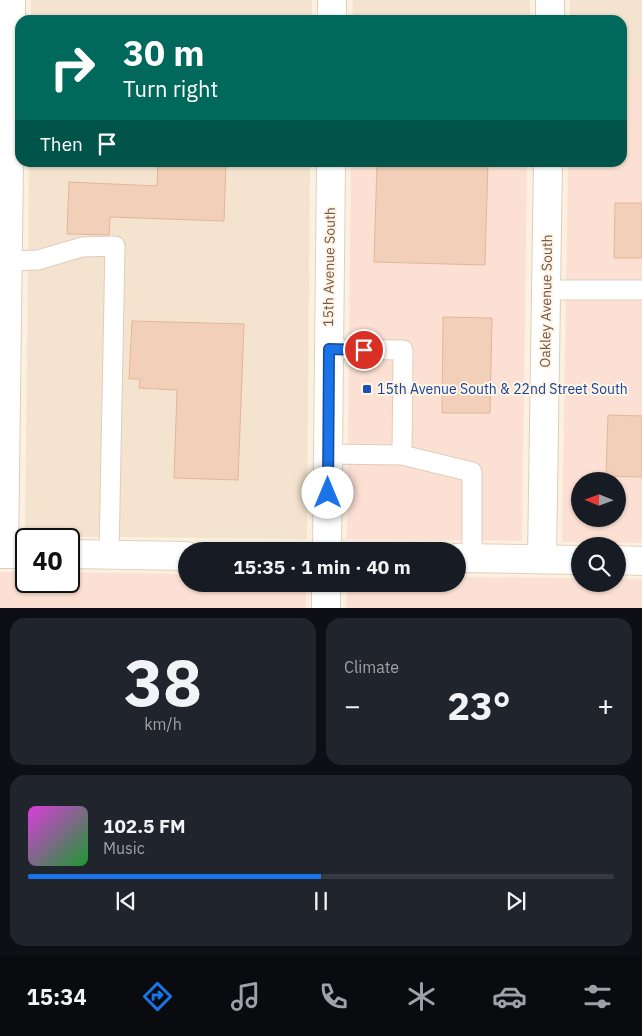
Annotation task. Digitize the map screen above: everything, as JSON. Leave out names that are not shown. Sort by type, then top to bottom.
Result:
[{"type":"street","points":[[10,554],[8,261],[11,0]]},
{"type":"street","points":[[332,0],[332,15]]},
{"type":"street","points":[[550,0],[550,15]]},
{"type":"street","name":"15th Avenue South","points":[[327,542],[331,167]]},
{"type":"street","name":"Oakley Avenue South","points":[[542,559],[548,167]]},
{"type":"street","points":[[80,554],[178,556]]},
{"type":"street","points":[[466,559],[571,560]]},
{"type":"street","points":[[626,560],[642,560]]},
{"type":"street","points":[[326,592],[326,608]]},
{"type":"lane","points":[[8,261],[38,260],[82,247],[115,246],[109,555]]},
{"type":"lane","points":[[546,290],[642,290]]},
{"type":"lane","points":[[329,349],[403,350],[402,455]]},
{"type":"lane","points":[[328,454],[402,455],[472,472],[466,542]]},
{"type":"shaded area","points":[[31,0],[312,0],[312,15],[31,15]]},
{"type":"shaded area","points":[[353,0],[530,0],[530,15],[352,15]]},
{"type":"shaded area","points":[[570,0],[642,0],[642,77],[627,77],[627,15],[570,15]]},
{"type":"shaded area","points":[[627,77],[642,77],[642,543],[626,543],[626,537],[571,537],[571,542],[562,542],[568,167],[627,167]]},
{"type":"shaded area","points":[[29,167],[310,167],[307,539],[80,537],[80,528],[25,528]]},
{"type":"shaded area","points":[[351,167],[527,167],[522,541],[347,539]]},
{"type":"shaded area","points":[[0,572],[15,572],[15,593],[80,593],[80,572],[178,574],[178,592],[306,592],[306,608],[0,608]]},
{"type":"shaded area","points":[[466,577],[571,578],[571,592],[626,592],[626,578],[642,579],[642,608],[346,608],[347,592],[466,592]]},
{"type":"building","points":[[158,167],[226,167],[224,221],[110,217],[109,235],[67,234],[69,182],[157,186]]},
{"type":"building","points":[[377,167],[488,167],[485,265],[374,262]]},
{"type":"building","points":[[615,203],[642,203],[642,258],[614,258]]},
{"type":"building","points":[[443,317],[492,318],[490,413],[442,413]]},
{"type":"building","points":[[132,321],[244,324],[238,480],[174,478],[177,390],[139,388],[140,379],[129,379]]},
{"type":"building","points":[[608,415],[642,416],[642,477],[626,477],[626,472],[606,472]]},
{"type":"place","name":"15th Avenue South & 22nd Street South","points":[[367,389]]},
{"type":"route","points":[[328,493],[329,349],[364,350]]}]
